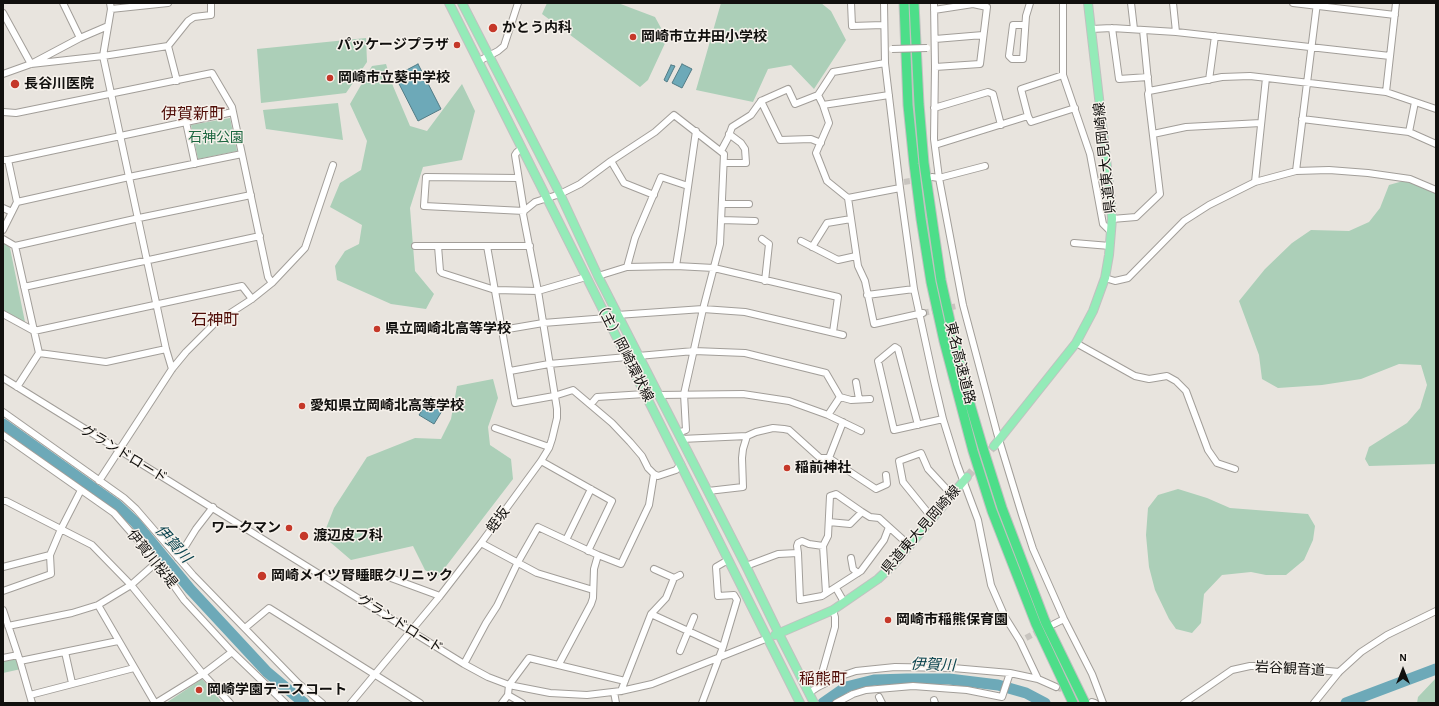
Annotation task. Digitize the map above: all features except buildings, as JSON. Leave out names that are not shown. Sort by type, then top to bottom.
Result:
[{"type":"highway","name":"東名高速道路","points":[[904,3],[908,105],[915,172],[928,261],[944,341],[973,451],[992,511],[1036,624],[1073,703]]},
{"type":"highway","name":"東名高速道路","points":[[914,3],[919,104],[924,163],[942,280],[954,339],[974,419],[1002,508],[1045,621],[1091,703]]},
{"type":"main road","name":"（主）岡崎環状線","points":[[449,3],[768,638],[797,702]]},
{"type":"main road","name":"（主）岡崎環状線","points":[[462,3],[560,194],[617,315],[639,355],[814,703]]},
{"type":"main road","name":"県道東大見岡崎線","points":[[997,443],[1076,343],[1093,311],[1105,278],[1112,219],[1110,182],[1088,3]]},
{"type":"main road","name":"県道東大見岡崎線","points":[[768,638],[833,610],[878,579],[910,546],[965,479]]},
{"type":"main road","points":[[797,702],[810,693]]},
{"type":"street","points":[[63,3],[80,38]]},
{"type":"street","points":[[168,3],[110,6],[103,56],[166,349],[172,370]]},
{"type":"street","points":[[30,64],[103,56],[168,46],[188,21],[194,17],[210,15],[211,3]]},
{"type":"street","points":[[479,61],[490,56],[504,46],[518,3]]},
{"type":"street","points":[[851,3],[852,26],[884,25]]},
{"type":"street","points":[[884,3],[885,63],[902,181],[900,188],[914,289],[921,313],[943,419],[957,464],[965,479],[978,520],[991,585],[1005,617],[1020,641],[1038,679]]},
{"type":"street","points":[[934,3],[936,178],[960,305],[997,443],[1033,549],[1064,619],[1092,674],[1103,703]]},
{"type":"street","points":[[1024,25],[1013,25],[1009,56],[1012,59],[1023,59],[1024,25],[1030,3]]},
{"type":"street","points":[[1063,3],[1063,76],[1076,108],[1090,154],[1102,224],[1110,231]]},
{"type":"street","points":[[1131,3],[1134,29]]},
{"type":"street","points":[[1174,3],[1176,32]]},
{"type":"street","points":[[1292,3],[1317,4],[1395,15]]},
{"type":"street","points":[[1386,92],[1396,3]]},
{"type":"street","points":[[934,10],[973,4],[987,8],[980,64],[935,67]]},
{"type":"street","points":[[1296,172],[1306,82],[1317,4]]},
{"type":"street","points":[[3,13],[30,64]]},
{"type":"street","points":[[3,74],[30,64],[80,38],[108,26]]},
{"type":"street","points":[[1112,28],[1119,79],[1148,77]]},
{"type":"street","points":[[1091,29],[1112,28],[1176,32],[1312,46],[1390,56]]},
{"type":"street","points":[[1112,219],[1136,217],[1160,194],[1148,94],[1148,77],[1143,30]]},
{"type":"street","points":[[935,39],[984,35]]},
{"type":"street","points":[[1209,80],[1215,36]]},
{"type":"street","points":[[168,46],[176,81]]},
{"type":"street","points":[[884,48],[934,47]]},
{"type":"street","points":[[721,151],[732,127],[750,115],[761,101],[788,89],[795,104],[818,95],[833,72],[885,63]]},
{"type":"street","points":[[3,112],[16,113],[212,73],[232,107],[268,278],[272,283]]},
{"type":"street","points":[[1063,76],[1020,88],[1028,116],[1031,122],[1076,108]]},
{"type":"street","points":[[1149,92],[1222,77],[1240,76],[1306,82],[1386,92],[1436,109]]},
{"type":"street","points":[[1255,182],[1266,78]]},
{"type":"street","points":[[934,108],[988,92],[993,94],[1001,125]]},
{"type":"street","points":[[818,95],[829,123],[816,153],[827,181],[848,198],[858,266],[865,281],[874,324],[921,313]]},
{"type":"street","points":[[823,105],[889,95]]},
{"type":"street","points":[[761,101],[780,140],[811,138],[821,143]]},
{"type":"street","points":[[1409,132],[1415,102]]},
{"type":"street","points":[[3,230],[17,202],[5,160],[233,112]]},
{"type":"street","points":[[518,178],[426,177],[424,206],[524,211],[535,202],[560,194],[580,184],[611,161],[655,132],[674,115],[724,154],[720,244],[703,309],[684,394],[686,430],[680,436]]},
{"type":"street","points":[[935,145],[1028,116]]},
{"type":"street","points":[[1302,119],[1409,132],[1436,144]]},
{"type":"street","points":[[186,122],[195,164]]},
{"type":"street","points":[[1153,134],[1186,127],[1261,123]]},
{"type":"street","points":[[676,266],[696,131]]},
{"type":"street","points":[[724,162],[746,162],[745,149],[742,143],[730,134]]},
{"type":"street","name":"蛭坂","points":[[351,703],[411,632],[481,543],[541,461],[549,447],[557,418],[557,409],[518,178],[515,155],[522,148]]},
{"type":"street","points":[[17,202],[242,154]]},
{"type":"street","points":[[611,161],[624,183],[654,195]]},
{"type":"street","points":[[99,481],[172,370],[186,352],[215,323],[272,283],[305,248],[333,165]]},
{"type":"street","points":[[936,178],[985,166]]},
{"type":"street","points":[[1105,278],[1115,281],[1128,278],[1184,222],[1209,205],[1255,182],[1296,172],[1329,170],[1410,179],[1436,190]]},
{"type":"street","points":[[627,267],[635,238],[661,177],[688,186]]},
{"type":"street","points":[[1096,184],[1110,182]]},
{"type":"street","points":[[848,198],[900,188]]},
{"type":"street","points":[[3,239],[15,246],[251,195]]},
{"type":"street","points":[[722,204],[749,204]]},
{"type":"street","points":[[3,208],[12,212]]},
{"type":"street","points":[[812,247],[827,223],[850,219]]},
{"type":"street","points":[[721,220],[755,221]]},
{"type":"street","points":[[24,287],[260,236]]},
{"type":"street","points":[[762,239],[769,244],[765,281]]},
{"type":"street","points":[[801,241],[838,260],[856,256]]},
{"type":"street","points":[[1074,243],[1110,246]]},
{"type":"street","points":[[15,246],[39,353],[17,387]]},
{"type":"street","points":[[415,246],[530,246]]},
{"type":"street","points":[[438,246],[440,271],[442,273],[495,290],[538,291],[586,277]]},
{"type":"street","points":[[487,246],[515,403],[554,396],[573,390],[630,442],[654,474],[658,476],[676,470],[681,464]]},
{"type":"street","points":[[598,276],[627,267],[676,266],[714,268],[838,297],[832,332]]},
{"type":"street","points":[[3,314],[34,331],[242,286],[252,298]]},
{"type":"street","points":[[868,295],[914,289]]},
{"type":"street","points":[[617,315],[703,309],[745,312],[844,335]]},
{"type":"street","points":[[502,330],[543,323],[607,318]]},
{"type":"street","points":[[1076,343],[1135,376],[1149,379],[1167,376],[1176,380],[1186,391],[1208,450],[1217,463],[1235,468]]},
{"type":"street","points":[[918,424],[898,349],[895,347],[878,361],[894,430],[943,419]]},
{"type":"street","points":[[39,353],[106,362],[166,349]]},
{"type":"street","points":[[510,371],[549,364],[639,355],[694,351],[745,352],[826,373],[840,397],[851,400],[870,399]]},
{"type":"street","name":"グランドロード","points":[[3,378],[213,507],[411,632],[488,677],[510,685],[550,693],[587,695],[617,692],[652,684],[768,638]]},
{"type":"street","points":[[856,382],[859,399]]},
{"type":"street","points":[[590,404],[597,397],[645,394]]},
{"type":"street","points":[[659,395],[743,394],[789,401],[828,415],[861,431]]},
{"type":"street","points":[[828,415],[840,397]]},
{"type":"street","name":"伊賀川桜堤","points":[[3,412],[124,498],[136,509],[178,558],[298,683],[322,703]]},
{"type":"street","points":[[829,458],[844,422]]},
{"type":"street","points":[[495,428],[549,447]]},
{"type":"street","points":[[680,436],[747,436],[773,428],[789,430],[820,458],[829,458],[876,489],[887,484],[886,475]]},
{"type":"street","name":"伊賀川桜堤","points":[[3,435],[114,513],[157,562],[184,600],[232,652],[285,703]]},
{"type":"street","points":[[708,491],[743,487],[742,458],[743,448],[747,436]]},
{"type":"street","points":[[933,519],[903,482],[899,461],[921,453],[928,469],[952,495]]},
{"type":"street","points":[[541,461],[612,501],[588,551]]},
{"type":"street","points":[[464,664],[497,606],[518,562],[538,527],[598,556],[621,564],[649,505],[654,474]]},
{"type":"street","points":[[566,540],[591,489]]},
{"type":"street","points":[[3,591],[51,574],[50,556],[61,529],[81,490]]},
{"type":"street","points":[[826,593],[823,546],[828,536],[830,496],[836,494],[870,517],[879,518],[910,546]]},
{"type":"street","points":[[3,501],[6,501],[92,545],[131,585],[203,674],[230,703]]},
{"type":"street","points":[[178,558],[196,529],[213,507]]},
{"type":"street","points":[[829,522],[850,524],[862,512]]},
{"type":"street","points":[[823,546],[809,544],[802,541],[797,546],[800,600],[826,593],[858,573],[866,565],[884,540],[889,527]]},
{"type":"street","points":[[481,543],[537,573],[593,590]]},
{"type":"street","points":[[746,566],[778,554],[798,553]]},
{"type":"street","points":[[3,567],[50,556]]},
{"type":"street","points":[[559,664],[591,604],[593,598],[594,569],[598,556]]},
{"type":"street","points":[[851,558],[853,569],[858,573]]},
{"type":"street","points":[[702,703],[737,600],[734,596],[718,596],[716,567],[728,560]]},
{"type":"street","points":[[8,626],[72,613],[98,605],[131,585],[157,562]]},
{"type":"street","points":[[616,703],[617,692],[625,681],[651,614],[666,598],[677,576],[654,569]]},
{"type":"street","points":[[391,578],[440,596]]},
{"type":"street","points":[[836,588],[844,602]]},
{"type":"street","points":[[98,605],[156,703],[203,674],[232,652]]},
{"type":"street","points":[[245,628],[268,608],[376,675],[410,700],[420,703]]},
{"type":"street","points":[[3,610],[32,703]]},
{"type":"street","points":[[818,687],[835,626],[833,610]]},
{"type":"street","name":"岩谷観音道","points":[[1184,703],[1232,670],[1250,666],[1276,666],[1339,672],[1361,652],[1387,635],[1436,611]]},
{"type":"street","points":[[651,614],[722,647]]},
{"type":"street","points":[[680,651],[694,617]]},
{"type":"street","points":[[1054,624],[1064,619]]},
{"type":"street","points":[[1020,641],[1026,638]]},
{"type":"street","points":[[3,658],[19,658],[65,652],[118,641]]},
{"type":"street","points":[[65,652],[72,683]]},
{"type":"street","points":[[502,703],[508,694],[510,685],[529,658],[625,681]]},
{"type":"street","points":[[810,693],[818,687],[838,677],[856,671],[895,667],[953,668],[1010,673],[1038,679],[1056,687]]},
{"type":"street","points":[[30,695],[134,668]]},
{"type":"street","points":[[1314,703],[1339,672]]},
{"type":"street","points":[[836,703],[853,694],[866,690],[913,686],[967,690],[1002,697],[1010,673]]},
{"type":"street","points":[[508,694],[522,703]]},
{"type":"green space","points":[[547,3],[618,3],[655,17],[667,39],[648,80],[640,87],[542,14]]},
{"type":"green space","points":[[721,3],[821,3],[831,11],[846,40],[814,89],[791,65],[768,69],[753,102],[696,90]]},
{"type":"green space","points":[[366,38],[367,62],[346,93],[261,103],[257,49]]},
{"type":"green space","points":[[386,64],[393,86],[410,126],[427,131],[462,84],[475,111],[462,160],[423,167],[410,208],[415,271],[434,294],[426,309],[391,304],[337,280],[335,266],[345,251],[359,244],[362,225],[330,207],[340,183],[361,170],[367,141],[350,104],[372,66]]},
{"type":"green space","points":[[338,103],[343,140],[266,129],[263,110]]},
{"type":"green space","name":"石神公園","points":[[230,118],[237,151],[198,159],[191,125]]},
{"type":"green space","points":[[1410,179],[1436,192],[1436,464],[1369,466],[1365,459],[1369,447],[1407,423],[1420,408],[1427,385],[1421,365],[1399,364],[1361,379],[1322,385],[1278,388],[1262,379],[1259,355],[1239,301],[1265,269],[1292,243],[1311,230],[1349,231],[1369,222],[1380,208],[1389,185]]},
{"type":"green space","points":[[3,242],[10,248],[25,322],[3,310]]},
{"type":"green space","points":[[493,379],[498,398],[488,427],[490,445],[511,459],[513,479],[437,578],[425,570],[413,546],[351,560],[323,536],[334,508],[367,457],[415,438],[441,439],[451,419],[457,386]]},
{"type":"green space","points":[[1178,489],[1207,498],[1230,508],[1308,514],[1315,526],[1313,540],[1304,560],[1286,575],[1266,575],[1251,572],[1222,575],[1204,594],[1201,623],[1192,633],[1176,629],[1169,619],[1155,590],[1149,567],[1146,535],[1148,508],[1158,495]]},
{"type":"green space","points":[[17,657],[21,669],[3,673],[3,659]]},
{"type":"green space","points":[[1436,678],[1436,703],[1417,703],[1418,697]]},
{"type":"green space","name":"岡崎学園テニスコート","points":[[202,679],[221,701],[218,703],[166,703]]},
{"type":"water","points":[[418,64],[441,109],[418,121],[395,76]]},
{"type":"water","points":[[682,64],[692,69],[682,88],[672,83]]},
{"type":"water","points":[[671,65],[675,66],[667,82],[664,80]]},
{"type":"water","points":[[431,397],[445,406],[434,424],[419,415]]},
{"type":"waterway","name":"伊賀川","points":[[3,424],[117,505],[135,522],[190,589],[267,672],[304,703]]},
{"type":"waterway","name":"伊賀川","points":[[1346,703],[1436,669]]},
{"type":"waterway","name":"伊賀川","points":[[823,703],[846,687],[874,680],[907,679],[949,679],[998,685],[1026,693],[1045,703]]},
{"type":"tunnel","points":[[904,182],[930,178]]},
{"type":"tunnel","points":[[923,313],[957,306]]},
{"type":"tunnel","points":[[967,477],[994,446]]},
{"type":"tunnel","points":[[1026,638],[1041,630]]},
{"type":"tunnel","points":[[1056,687],[1092,702]]},
{"type":"place","name":"かとう内科","points":[[493,28]]},
{"type":"place","name":"岡崎市立井田小学校","points":[[633,37]]},
{"type":"place","name":"パッケージプラザ","points":[[457,45]]},
{"type":"place","name":"岡崎市立葵中学校","points":[[330,78]]},
{"type":"place","name":"長谷川医院","points":[[15,84]]},
{"type":"place","name":"県立岡崎北高等学校","points":[[377,329]]},
{"type":"place","name":"愛知県立岡崎北高等学校","points":[[302,406]]},
{"type":"place","name":"稲前神社","points":[[787,468]]},
{"type":"place","name":"ワークマン","points":[[289,528]]},
{"type":"place","name":"渡辺皮フ科","points":[[304,536]]},
{"type":"place","name":"岡崎メイツ腎睡眠クリニック","points":[[262,576]]},
{"type":"place","name":"岡崎市稲熊保育園","points":[[888,620]]},
{"type":"place","name":"岡崎学園テニスコート","points":[[199,690]]},
{"type":"district","name":"伊賀新町","points":[[193,114]]},
{"type":"district","name":"石神町","points":[[215,320]]},
{"type":"district","name":"稲熊町","points":[[823,679]]}]
